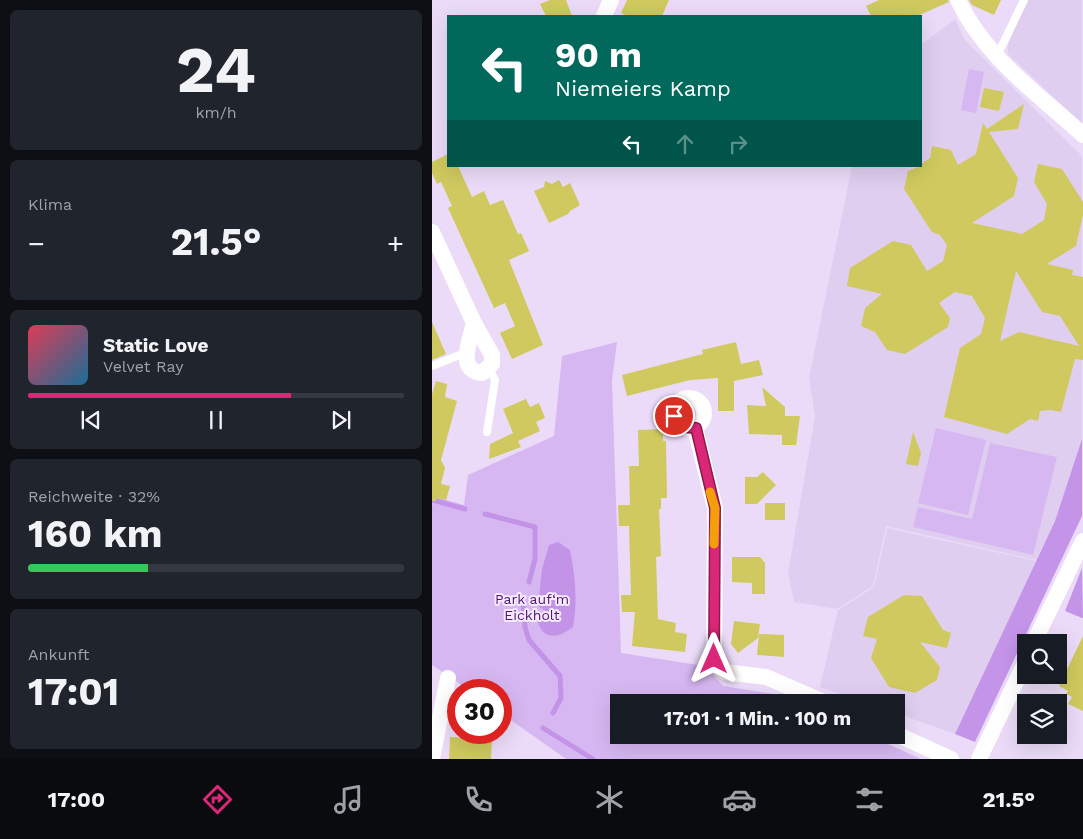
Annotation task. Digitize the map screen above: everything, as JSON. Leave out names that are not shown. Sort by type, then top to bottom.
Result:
[{"type":"street","points":[[604,15],[612,0]]},
{"type":"street","points":[[958,0],[968,22],[997,56],[1082,135]]},
{"type":"street","points":[[432,232],[474,323],[492,355],[492,364],[489,369],[482,373],[473,372],[468,367],[468,352],[474,323]]},
{"type":"street","points":[[696,428],[715,508],[714,659],[717,666],[725,672],[766,677],[805,694]]},
{"type":"street","points":[[1038,634],[1082,541]]},
{"type":"street","points":[[432,758],[448,678]]},
{"type":"street","points":[[979,759],[1017,680]]},
{"type":"street","points":[[905,738],[951,759]]},
{"type":"lane","points":[[997,56],[1024,0]]},
{"type":"lane","points":[[432,366],[468,352]]},
{"type":"lane","points":[[486,432],[495,380],[489,369]]},
{"type":"shaded area","points":[[1028,0],[1082,0],[1082,124],[1008,54],[1008,44]]},
{"type":"shaded area","points":[[955,19],[965,40],[1082,156],[1082,439],[1055,521],[1036,560],[886,526],[873,586],[837,609],[794,602],[788,573],[815,417],[809,378],[852,167],[922,167],[922,44]]},
{"type":"shaded area","points":[[1082,439],[1082,516],[1026,634],[1017,634],[1017,653],[975,742],[955,734],[1055,521]]},
{"type":"shaded area","points":[[887,528],[1036,561],[955,734],[905,716],[905,694],[841,694],[820,687],[838,610],[874,587]]},
{"type":"shaded area","points":[[558,542],[570,550],[576,598],[573,627],[566,632],[553,636],[547,635],[539,626],[536,610],[545,615],[547,612],[538,606],[542,569],[549,545]]},
{"type":"shaded area","points":[[1082,568],[1083,618],[1065,611]]},
{"type":"green space","points":[[969,69],[984,72],[976,113],[961,110]]},
{"type":"green space","name":"Park auf‘m Eickholt","points":[[617,342],[612,381],[621,653],[705,666],[723,686],[774,694],[610,694],[610,744],[888,744],[921,759],[566,759],[512,721],[512,679],[453,679],[432,665],[432,496],[464,505],[468,475],[554,436],[562,356]]},
{"type":"green space","points":[[936,428],[986,440],[968,515],[918,503]]},
{"type":"green space","points":[[990,443],[1057,457],[1033,555],[913,527],[918,507],[972,519]]},
{"type":"building","points":[[550,0],[566,0],[572,15],[546,15],[540,4]]},
{"type":"building","points":[[627,0],[669,0],[662,15],[626,15],[621,13]]},
{"type":"building","points":[[879,0],[948,0],[949,2],[919,15],[870,15],[866,6]]},
{"type":"building","points":[[969,0],[1001,0],[994,15],[972,5]]},
{"type":"building","points":[[984,88],[1004,92],[999,111],[980,107]]},
{"type":"building","points":[[1024,104],[1018,129],[989,132],[1018,178],[1014,196],[972,223],[1022,234],[1044,220],[1047,204],[1034,182],[1038,164],[1062,169],[1083,202],[1083,215],[1076,246],[1047,264],[1073,270],[1072,275],[1083,277],[1083,360],[1075,359],[1061,412],[1051,410],[1040,411],[1038,421],[1030,419],[1007,434],[944,417],[960,348],[981,334],[985,318],[972,296],[955,292],[939,303],[950,318],[948,327],[905,354],[887,350],[875,332],[861,326],[865,308],[882,294],[847,286],[850,268],[893,241],[911,245],[927,271],[943,261],[947,245],[940,235],[932,232],[904,189],[908,171],[922,167],[922,163],[930,158],[932,146],[951,150],[958,165],[976,154],[983,123],[987,129]],"holes":[[[1016,271],[1042,312],[1060,316],[1079,346],[1019,332],[1000,341]]]},
{"type":"building","points":[[447,154],[447,167],[458,167],[472,197],[484,191],[490,205],[503,200],[518,234],[521,233],[529,251],[509,260],[543,345],[512,359],[500,333],[515,326],[505,303],[494,308],[448,208],[452,206],[441,182],[437,184],[432,173],[432,162]]},
{"type":"building","points":[[559,180],[563,187],[570,183],[580,205],[568,214],[549,223],[534,191],[544,187],[545,181],[552,184]]},
{"type":"building","points":[[432,322],[446,354],[432,360]]},
{"type":"building","points":[[736,342],[741,364],[759,360],[763,375],[734,381],[734,411],[718,411],[718,378],[690,380],[627,396],[622,375],[703,354],[702,350]]},
{"type":"building","points":[[436,381],[447,384],[445,397],[457,401],[441,460],[445,468],[441,484],[450,486],[446,500],[437,498],[436,501],[432,501],[432,394]]},
{"type":"building","points":[[762,387],[785,407],[785,416],[800,416],[796,445],[782,445],[782,435],[749,434],[747,405],[766,406]]},
{"type":"building","points":[[526,399],[530,407],[539,403],[545,418],[536,422],[540,431],[518,441],[521,447],[489,459],[490,444],[513,433],[503,409]]},
{"type":"building","points":[[663,429],[663,441],[666,441],[667,498],[661,498],[661,509],[659,509],[661,556],[656,557],[658,619],[676,623],[675,632],[687,634],[685,652],[632,646],[635,612],[622,612],[621,595],[631,595],[629,526],[619,526],[618,505],[630,505],[629,466],[639,466],[638,430]]},
{"type":"building","points":[[913,432],[921,453],[918,466],[906,464]]},
{"type":"building","points":[[763,472],[776,485],[757,504],[745,504],[745,477],[757,477]]},
{"type":"building","points":[[765,503],[785,503],[785,520],[765,520]]},
{"type":"building","points":[[732,557],[760,557],[765,563],[765,594],[752,594],[752,583],[732,582]]},
{"type":"building","points":[[904,595],[922,596],[943,630],[951,633],[947,648],[920,642],[940,667],[937,680],[915,693],[889,687],[871,658],[877,639],[863,636],[868,617]]},
{"type":"building","points":[[734,621],[760,624],[758,638],[738,653],[731,644]]},
{"type":"building","points":[[759,634],[784,635],[784,657],[757,655]]},
{"type":"building","points":[[1083,636],[1083,711],[1068,704],[1072,697],[1066,694],[1068,691],[1059,686],[1060,684],[1067,684],[1067,669]]},
{"type":"building","points":[[450,744],[492,744],[491,759],[449,759]]},
{"type":"waterway","points":[[432,500],[465,509]]},
{"type":"waterway","points":[[485,514],[535,527],[535,559],[529,582]]},
{"type":"waterway","points":[[523,604],[525,627],[529,640],[560,676],[561,698],[553,713]]},
{"type":"waterway","points":[[543,728],[593,759]]},
{"type":"slow traffic","points":[[710,492],[715,508],[714,544]]},
{"type":"route","points":[[674,416],[677,423],[682,427],[696,428],[703,466],[715,508],[714,659]]}]
